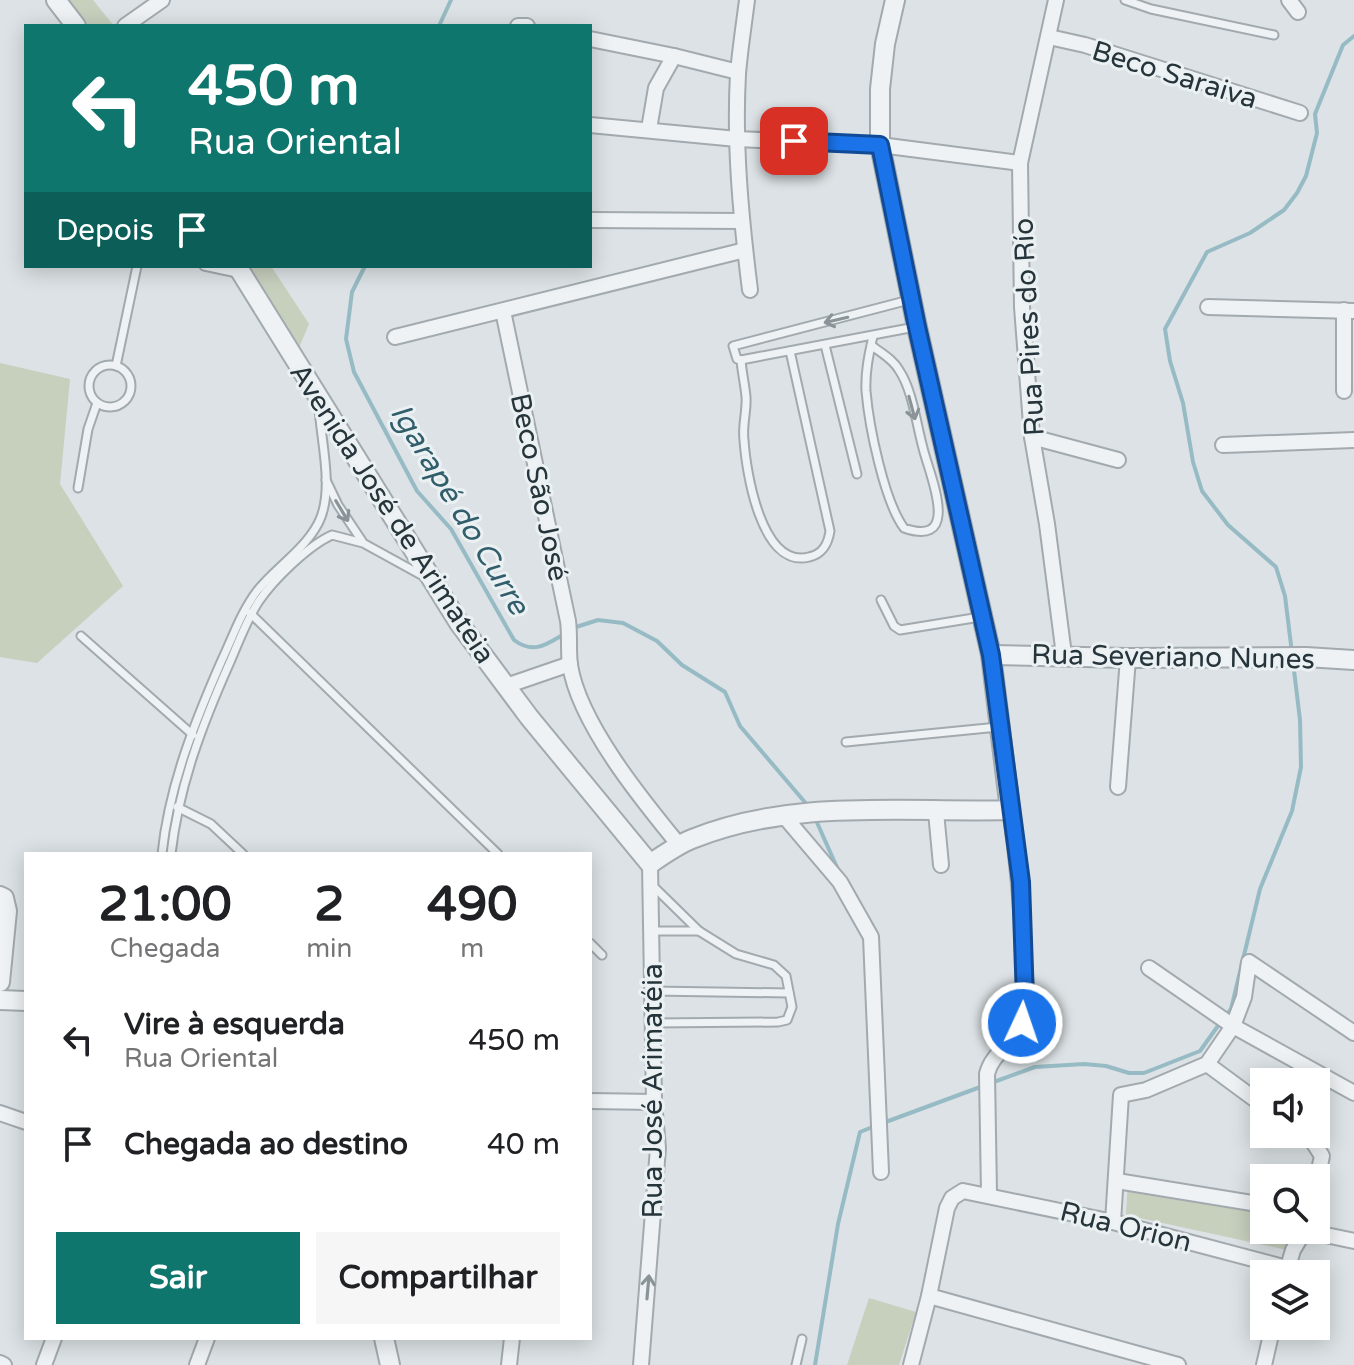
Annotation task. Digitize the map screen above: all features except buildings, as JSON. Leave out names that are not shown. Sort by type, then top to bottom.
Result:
[{"type":"street","points":[[56,0],[74,24]]},
{"type":"street","points":[[128,24],[162,0]]},
{"type":"street","points":[[747,0],[738,72],[737,139],[741,221],[750,290]]},
{"type":"street","points":[[895,0],[885,44],[880,89],[880,145],[917,327],[991,655],[1021,882],[1025,999],[1022,1023],[1010,1043],[994,1057],[987,1074],[989,1194]]},
{"type":"street","name":"Rua Pires do Río","points":[[1056,0],[1020,163],[1022,307],[1032,437],[1064,655]]},
{"type":"street","name":"Beco Saraiva","points":[[1049,37],[1085,45],[1300,113]]},
{"type":"street","points":[[592,39],[738,72]]},
{"type":"street","points":[[649,129],[656,88],[674,56]]},
{"type":"street","points":[[592,125],[737,139],[880,145],[1020,163]]},
{"type":"street","points":[[592,220],[741,221]]},
{"type":"street","points":[[395,337],[745,250]]},
{"type":"street","name":"Avenida José de Arimateia","points":[[239,270],[430,580],[506,686],[650,874]]},
{"type":"street","points":[[1208,307],[1349,310],[1344,391]]},
{"type":"street","name":"Beco São José","points":[[503,311],[568,621],[570,664],[599,736],[679,845]]},
{"type":"street","points":[[1032,437],[1118,460]]},
{"type":"street","points":[[1223,445],[1354,440]]},
{"type":"street","name":"Rua Severiano Nunes","points":[[991,655],[1354,660]]},
{"type":"street","points":[[1118,787],[1128,658]]},
{"type":"street","points":[[506,686],[570,664]]},
{"type":"street","points":[[650,874],[679,845],[740,823],[846,809],[936,812],[1010,810]]},
{"type":"street","points":[[936,812],[941,865]]},
{"type":"street","points":[[784,816],[840,882],[871,937],[881,1172]]},
{"type":"street","name":"Rua José Arimatéia","points":[[641,1365],[657,1176],[650,874]]},
{"type":"street","points":[[0,982],[7,911],[2,897]]},
{"type":"street","points":[[1113,1222],[1121,1095],[1146,1090],[1207,1064],[1233,1026],[1244,997],[1249,962],[1354,1033]]},
{"type":"street","points":[[1149,968],[1233,1026],[1354,1093]]},
{"type":"street","points":[[0,1000],[24,1001]]},
{"type":"street","points":[[1207,1064],[1250,1096]]},
{"type":"street","points":[[592,1101],[654,1102]]},
{"type":"street","points":[[0,1113],[24,1121]]},
{"type":"street","points":[[1117,1181],[1250,1203]]},
{"type":"street","name":"Rua Orion","points":[[929,1296],[947,1208],[952,1198],[963,1191],[1113,1222],[1250,1261]]},
{"type":"street","points":[[1330,1236],[1354,1241]]},
{"type":"street","points":[[911,1365],[929,1296],[1178,1365]]},
{"type":"street","points":[[44,1365],[53,1340]]},
{"type":"street","points":[[197,1365],[206,1340]]},
{"type":"street","points":[[384,1340],[390,1365]]},
{"type":"street","points":[[509,1365],[512,1340]]},
{"type":"street","points":[[1264,1365],[1270,1340]]},
{"type":"lane","points":[[1125,0],[1151,9],[1274,35]]},
{"type":"lane","points":[[116,366],[137,268]]},
{"type":"lane","points":[[911,299],[736,343],[732,349],[737,359],[741,360],[917,327]]},
{"type":"lane","points":[[871,345],[900,371],[910,396],[926,461],[940,500],[937,519],[929,529],[913,531],[904,528],[888,496],[866,391],[867,365],[871,345],[873,336]]},
{"type":"lane","points":[[825,345],[857,474]]},
{"type":"lane","points":[[741,360],[747,399],[743,438],[753,501],[765,529],[777,545],[790,556],[807,558],[820,553],[828,544],[830,531],[790,351]]},
{"type":"lane","points":[[116,366],[129,376],[131,384],[127,400],[113,408],[97,403],[92,396],[90,380],[100,368],[116,366]]},
{"type":"lane","points":[[162,852],[169,804],[258,590],[300,546],[319,520],[324,505],[325,477],[318,396]]},
{"type":"lane","points":[[78,488],[88,429],[97,403]]},
{"type":"lane","points":[[325,477],[338,505],[363,543]]},
{"type":"lane","points":[[249,612],[320,542],[336,535],[363,543],[430,580]]},
{"type":"lane","points":[[881,600],[894,626],[900,630],[982,616]]},
{"type":"lane","points":[[249,612],[496,852]]},
{"type":"lane","points":[[81,636],[195,736]]},
{"type":"lane","points":[[846,742],[1000,727]]},
{"type":"lane","points":[[171,852],[195,736]]},
{"type":"lane","points":[[169,804],[211,824],[241,852]]},
{"type":"lane","points":[[650,874],[699,931],[736,954],[781,969],[786,976],[792,1007],[787,1020],[678,1025],[653,1023]]},
{"type":"lane","points":[[651,931],[699,931]]},
{"type":"lane","points":[[592,945],[602,955]]},
{"type":"lane","points":[[652,991],[789,993]]},
{"type":"lane","points":[[796,1365],[802,1339]]},
{"type":"green space","points":[[60,0],[93,0],[112,24],[80,24]]},
{"type":"green space","points":[[246,268],[272,268],[309,324],[298,350]]},
{"type":"green space","points":[[0,363],[70,379],[60,484],[123,586],[37,663],[0,657]]},
{"type":"green space","points":[[1128,1180],[1250,1195],[1250,1242],[1126,1215]]},
{"type":"green space","points":[[1259,1244],[1292,1244],[1287,1250]]},
{"type":"green space","points":[[869,1298],[916,1312],[899,1365],[847,1365]]},
{"type":"waterway","name":"Igarapé do Curre","points":[[440,24],[451,0]]},
{"type":"waterway","points":[[1292,653],[1285,596],[1276,567],[1228,525],[1202,491],[1165,329],[1207,252],[1250,233],[1284,210],[1297,193],[1306,176],[1317,133],[1315,114],[1343,45],[1354,36]]},
{"type":"waterway","name":"Igarapé do Curre","points":[[364,268],[352,292],[346,339],[354,372],[417,491],[451,529],[514,640],[534,647],[566,633]]},
{"type":"waterway","name":"Igarapé do Curre","points":[[573,628],[598,620],[623,623],[657,641],[682,665],[725,692],[740,726],[809,807]]},
{"type":"waterway","points":[[1226,1016],[1231,1009],[1260,889],[1292,811],[1301,767],[1300,720],[1293,662]]},
{"type":"waterway","name":"Igarapé do Curre","points":[[815,818],[839,872]]},
{"type":"waterway","points":[[991,1083],[1035,1067],[1084,1064],[1144,1073],[1200,1051],[1220,1023]]},
{"type":"waterway","points":[[883,1123],[983,1086]]},
{"type":"waterway","points":[[815,1365],[838,1224],[860,1132],[875,1126]]},
{"type":"route","points":[[794,141],[880,145],[917,327],[991,655],[1021,882],[1025,999],[1022,1023]]}]
